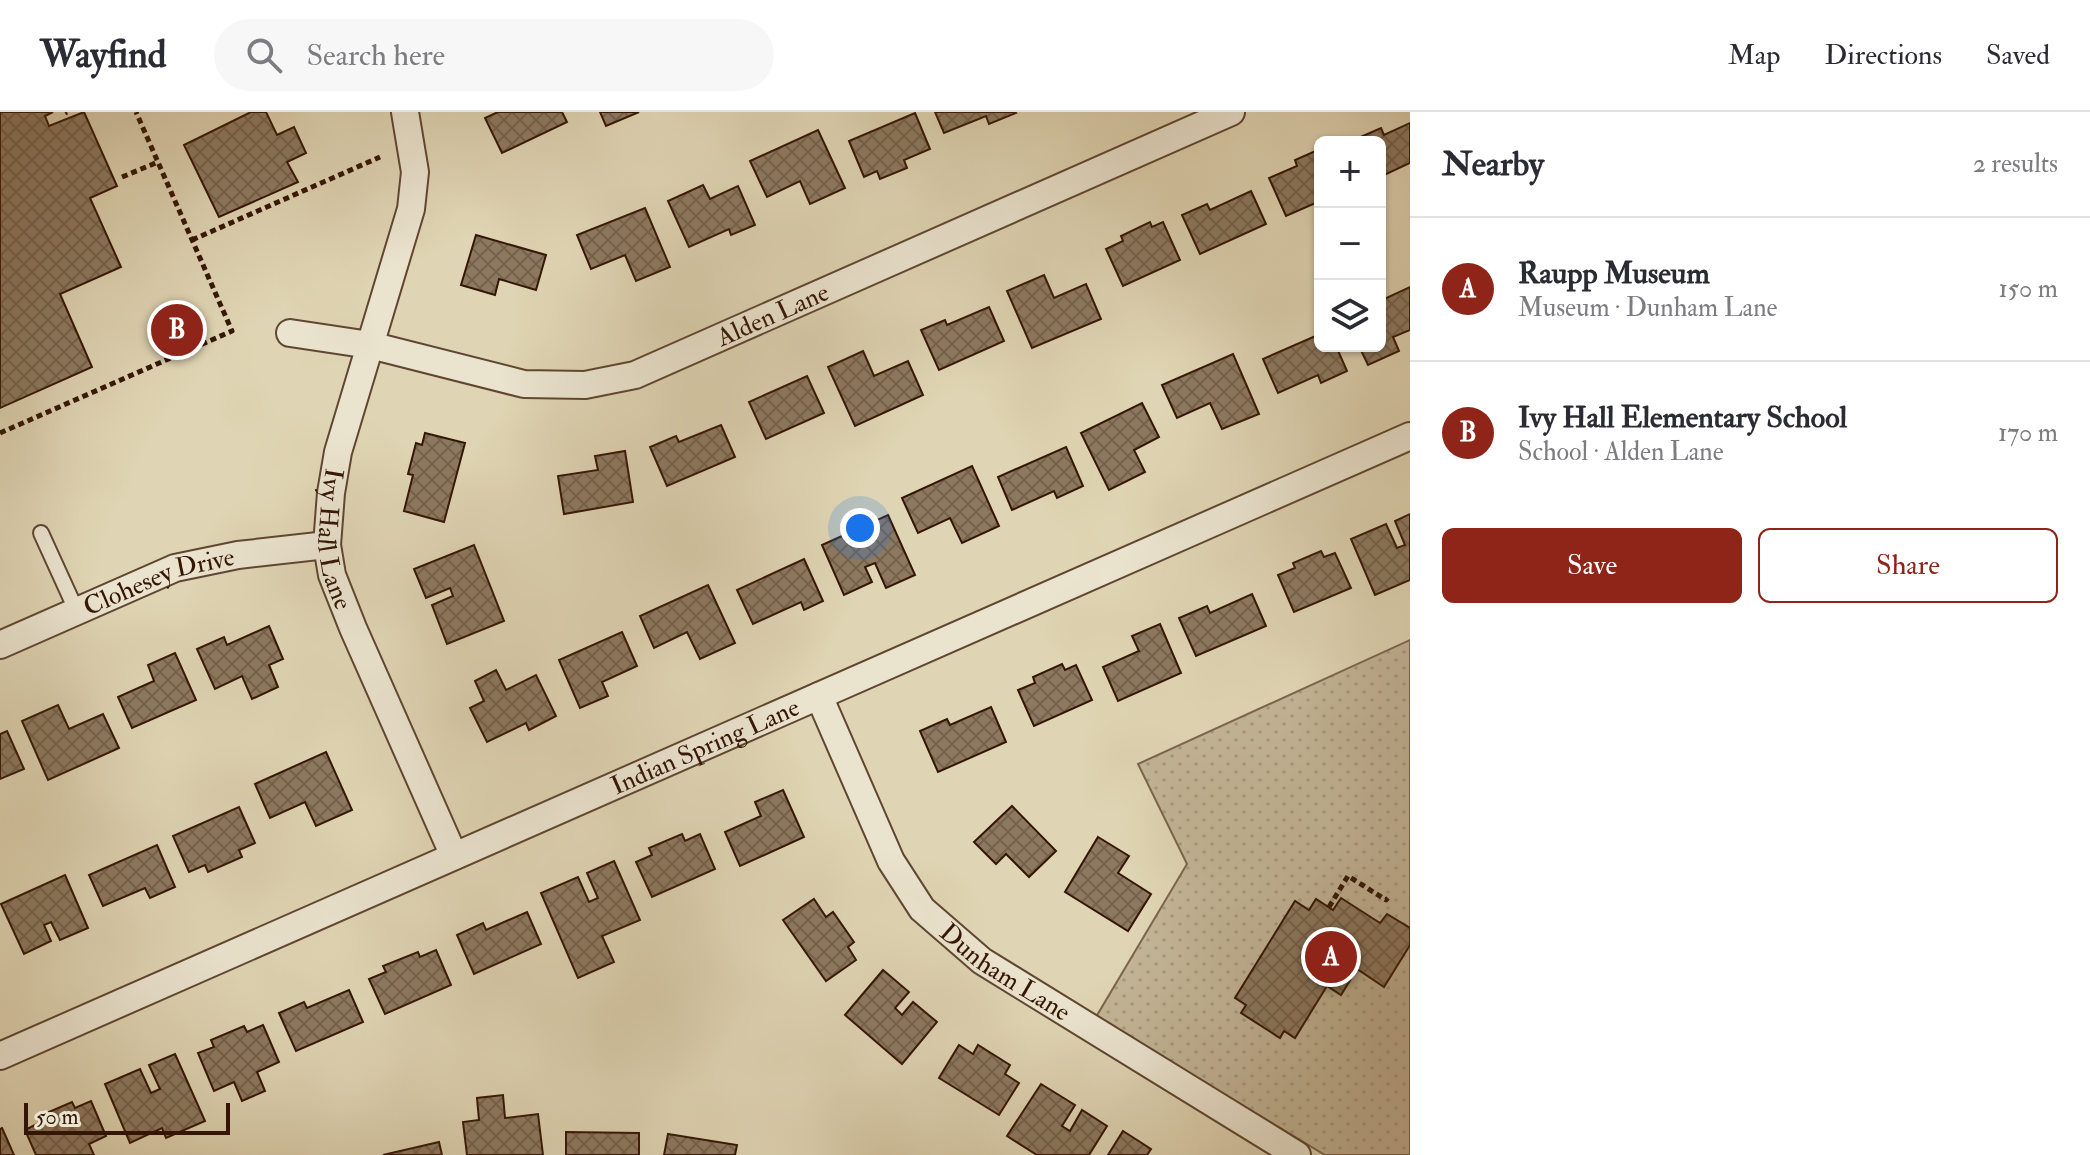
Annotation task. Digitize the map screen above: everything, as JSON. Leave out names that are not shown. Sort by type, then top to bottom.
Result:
[{"type":"street","name":"Ivy Hall Lane","points":[[405,112],[415,172],[411,209],[338,452],[327,545],[332,575],[353,628],[454,856]]},
{"type":"street","name":"Alden Lane","points":[[290,333],[370,345],[524,384],[585,385],[635,375],[1231,112]]},
{"type":"street","name":"Indian Spring Lane","points":[[0,1056],[1410,436]]},
{"type":"street","name":"Clohesey Drive","points":[[0,645],[175,568],[238,555],[327,545]]},
{"type":"street","name":"Dunham Lane","points":[[819,696],[891,861],[922,909],[982,961],[1297,1155]]},
{"type":"lane","points":[[41,533],[77,612]]},
{"type":"path","points":[[0,433],[232,331],[136,112]]},
{"type":"path","points":[[192,240],[380,157]]},
{"type":"path","points":[[122,177],[158,162]]},
{"type":"path","points":[[1329,907],[1348,876],[1386,900],[1388,898]]},
{"type":"shaded area","points":[[1410,640],[1410,1155],[1325,1155],[1096,1017],[1187,864],[1138,764]]},
{"type":"building","points":[[0,112],[53,112],[45,116],[49,126],[84,112],[117,186],[90,198],[121,267],[60,294],[92,367],[0,408]]},
{"type":"building","points":[[251,112],[266,112],[277,135],[294,127],[306,153],[287,162],[298,182],[219,217],[184,145]]},
{"type":"building","points":[[498,112],[562,112],[567,122],[502,153],[485,118]]},
{"type":"building","points":[[600,112],[639,112],[606,126]]},
{"type":"building","points":[[935,112],[1016,113],[989,124],[986,116],[944,133]]},
{"type":"building","points":[[915,113],[930,149],[904,160],[907,168],[880,179],[877,171],[864,177],[849,141]]},
{"type":"building","points":[[1410,123],[1410,163],[1386,174],[1386,136],[1363,136],[1381,128],[1384,135]]},
{"type":"building","points":[[818,130],[845,188],[810,204],[800,181],[767,197],[750,161]]},
{"type":"building","points":[[1314,152],[1314,204],[1286,216],[1269,178],[1297,166],[1295,160]]},
{"type":"building","points":[[703,185],[710,199],[738,186],[755,225],[731,235],[729,229],[689,247],[668,201]]},
{"type":"building","points":[[1251,191],[1266,224],[1200,254],[1182,215],[1207,204],[1210,210]]},
{"type":"building","points":[[645,208],[670,267],[636,281],[625,255],[591,269],[577,235]]},
{"type":"building","points":[[1150,222],[1152,227],[1163,222],[1180,260],[1123,286],[1106,249],[1123,241],[1121,236]]},
{"type":"building","points":[[476,235],[546,255],[536,290],[499,279],[495,295],[461,285]]},
{"type":"building","points":[[1044,275],[1054,298],[1086,284],[1101,319],[1032,348],[1007,291]]},
{"type":"building","points":[[1410,287],[1410,330],[1393,337],[1399,351],[1368,365],[1362,352],[1386,352],[1386,298]]},
{"type":"building","points":[[989,307],[1004,341],[939,370],[921,330],[945,320],[947,325]]},
{"type":"building","points":[[1314,337],[1314,352],[1339,352],[1347,371],[1321,383],[1318,375],[1278,393],[1263,359]]},
{"type":"building","points":[[863,351],[874,376],[908,361],[923,395],[855,426],[828,367]]},
{"type":"building","points":[[1233,354],[1259,414],[1222,429],[1210,403],[1177,418],[1162,385]]},
{"type":"building","points":[[807,376],[824,413],[766,439],[749,402]]},
{"type":"building","points":[[1142,403],[1159,437],[1134,450],[1145,472],[1109,490],[1081,433]]},
{"type":"building","points":[[721,425],[735,457],[667,486],[650,447],[676,436],[679,442]]},
{"type":"building","points":[[425,433],[465,443],[444,522],[404,511],[413,475],[408,474],[416,443],[422,445]]},
{"type":"building","points":[[1066,447],[1083,486],[1057,498],[1054,491],[1012,510],[998,477]]},
{"type":"building","points":[[625,451],[633,502],[564,514],[558,476],[598,470],[595,456]]},
{"type":"building","points":[[972,466],[999,526],[962,543],[950,518],[918,533],[902,498]]},
{"type":"building","points":[[1410,514],[1410,580],[1375,595],[1351,539],[1386,524],[1397,548],[1405,545],[1395,521]]},
{"type":"building","points":[[888,515],[915,575],[886,588],[875,563],[865,567],[872,582],[844,595],[822,545]]},
{"type":"building","points":[[474,545],[504,621],[447,644],[432,605],[453,596],[450,588],[426,598],[414,569]]},
{"type":"building","points":[[1321,551],[1324,557],[1335,553],[1351,588],[1294,612],[1278,575],[1295,568],[1293,563]]},
{"type":"building","points":[[804,559],[823,601],[804,610],[801,602],[753,624],[737,590]]},
{"type":"building","points":[[708,585],[735,643],[700,659],[687,632],[654,648],[640,616]]},
{"type":"building","points":[[1252,594],[1266,626],[1196,656],[1179,618],[1207,606],[1210,613]]},
{"type":"building","points":[[1160,624],[1181,673],[1118,701],[1103,667],[1139,651],[1132,636]]},
{"type":"building","points":[[269,626],[283,659],[269,665],[278,687],[252,699],[242,676],[215,689],[197,649],[224,637],[227,645]]},
{"type":"building","points":[[622,632],[637,666],[602,682],[608,696],[580,708],[559,660]]},
{"type":"building","points":[[175,653],[196,700],[132,728],[118,697],[154,681],[148,665]]},
{"type":"building","points":[[1062,664],[1065,670],[1076,665],[1092,700],[1034,726],[1018,690],[1035,683],[1033,677]]},
{"type":"building","points":[[496,670],[506,690],[536,675],[556,716],[529,730],[526,723],[487,742],[470,708],[484,701],[475,681]]},
{"type":"building","points":[[58,705],[69,729],[103,714],[119,748],[48,780],[22,721]]},
{"type":"building","points":[[991,707],[1006,742],[938,772],[920,731],[947,719],[950,725]]},
{"type":"building","points":[[7,731],[24,769],[0,779],[0,734]]},
{"type":"building","points":[[326,752],[352,810],[316,826],[305,802],[270,818],[255,784]]},
{"type":"building","points":[[783,790],[804,837],[740,866],[725,832],[761,816],[755,802]]},
{"type":"building","points":[[1012,806],[1056,851],[1029,877],[1006,854],[996,864],[974,842]]},
{"type":"building","points":[[239,807],[255,843],[239,850],[242,857],[208,872],[205,865],[189,872],[173,836]]},
{"type":"building","points":[[682,834],[685,841],[700,834],[715,869],[652,897],[636,862],[652,855],[649,848]]},
{"type":"building","points":[[1098,837],[1129,856],[1118,873],[1151,894],[1128,931],[1065,892]]},
{"type":"building","points":[[157,845],[175,887],[150,898],[145,888],[103,906],[89,875]]},
{"type":"building","points":[[614,861],[640,920],[602,936],[614,962],[578,978],[541,893],[578,877],[589,902],[598,898],[587,873]]},
{"type":"building","points":[[65,875],[88,928],[60,940],[51,922],[44,925],[51,941],[24,954],[1,904]]},
{"type":"building","points":[[1341,898],[1380,923],[1387,914],[1410,928],[1410,945],[1384,987],[1357,969],[1341,995],[1327,986],[1295,1038],[1284,1031],[1280,1038],[1241,1013],[1246,1005],[1235,998],[1295,901],[1309,910],[1316,899],[1333,910]]},
{"type":"building","points":[[814,899],[826,917],[833,912],[854,942],[848,947],[856,960],[826,981],[783,920]]},
{"type":"building","points":[[527,912],[541,944],[474,974],[457,935],[483,923],[486,930]]},
{"type":"building","points":[[436,950],[451,985],[385,1014],[369,979],[386,972],[383,966],[418,952],[420,957]]},
{"type":"building","points":[[883,970],[909,992],[895,1008],[902,1015],[913,1002],[937,1022],[902,1064],[845,1015]]},
{"type":"building","points":[[349,990],[363,1022],[296,1051],[279,1013],[304,1002],[307,1008]]},
{"type":"building","points":[[263,1025],[279,1062],[257,1072],[265,1091],[242,1101],[234,1082],[214,1091],[198,1053],[214,1047],[211,1040],[244,1026],[247,1032]]},
{"type":"building","points":[[959,1045],[973,1054],[978,1045],[1010,1065],[1005,1074],[1019,1083],[999,1115],[939,1078]]},
{"type":"building","points":[[175,1054],[205,1121],[166,1138],[162,1128],[130,1143],[105,1084],[140,1069],[151,1093],[160,1089],[149,1065]]},
{"type":"building","points":[[1041,1084],[1075,1105],[1062,1126],[1070,1131],[1082,1110],[1107,1126],[1089,1155],[1037,1155],[1007,1136]]},
{"type":"building","points":[[503,1095],[505,1118],[538,1114],[543,1155],[467,1155],[463,1122],[479,1120],[477,1098]]},
{"type":"building","points":[[91,1101],[106,1136],[89,1144],[94,1155],[36,1155],[25,1130],[39,1123],[37,1117],[72,1102],[75,1108]]},
{"type":"building","points":[[2,1128],[14,1155],[0,1155]]},
{"type":"building","points":[[1123,1131],[1151,1149],[1147,1155],[1108,1155]]},
{"type":"building","points":[[566,1132],[639,1133],[639,1155],[566,1155]]},
{"type":"building","points":[[668,1134],[737,1145],[735,1155],[664,1155]]},
{"type":"building","points":[[439,1142],[442,1155],[383,1155]]},
{"type":"place","name":"Ivy Hall Elementary School","points":[[177,330]]},
{"type":"place","name":"Raupp Museum","points":[[1331,957]]}]
